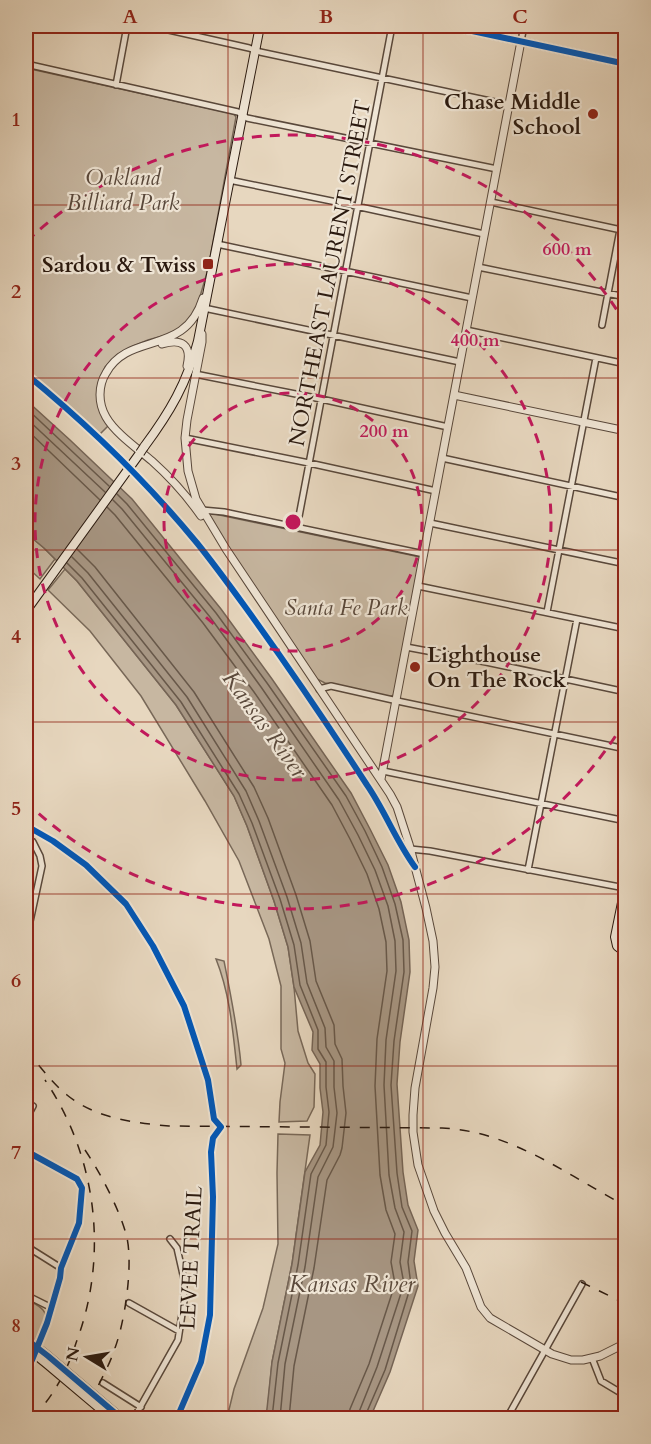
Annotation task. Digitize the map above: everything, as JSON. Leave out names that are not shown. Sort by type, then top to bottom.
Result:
[{"type":"main road","points":[[26,611],[171,408],[193,360],[260,26]]},
{"type":"main road","points":[[625,886],[615,937],[618,948],[626,953]]},
{"type":"main road","points":[[26,1339],[121,1419]]},
{"type":"main road","points":[[26,1347],[111,1419]]},
{"type":"street","points":[[116,85],[127,26]]},
{"type":"street","points":[[151,26],[382,79],[509,105]]},
{"type":"street","name":"NORTHEAST LAURENT STREET","points":[[297,527],[392,26]]},
{"type":"street","points":[[449,26],[626,64]]},
{"type":"street","points":[[381,779],[524,26]]},
{"type":"street","points":[[26,64],[230,110],[247,118],[497,170]]},
{"type":"street","points":[[229,180],[484,234]]},
{"type":"street","points":[[602,325],[623,230],[626,198]]},
{"type":"street","points":[[490,202],[623,230]]},
{"type":"street","points":[[217,244],[472,297]]},
{"type":"street","points":[[478,267],[626,297]]},
{"type":"street","points":[[226,549],[176,484],[106,417],[101,401],[102,381],[114,361],[127,352],[178,333],[202,308],[460,362]]},
{"type":"street","points":[[202,319],[202,342],[185,438],[186,462],[196,499],[226,549],[381,779],[397,807],[432,928],[435,967],[415,1088],[413,1132],[418,1165],[430,1203],[466,1268],[481,1307],[490,1318],[545,1351],[571,1360],[600,1356],[626,1343]]},
{"type":"street","points":[[466,330],[626,364]]},
{"type":"street","points":[[183,384],[189,356],[188,350],[182,343],[168,342],[129,355],[118,362],[105,382],[105,406],[114,423],[175,479],[202,510],[224,512],[424,554]]},
{"type":"street","points":[[547,612],[596,358]]},
{"type":"street","points":[[195,374],[448,427]]},
{"type":"street","points":[[454,394],[626,431]]},
{"type":"street","points":[[185,438],[309,462],[436,491]]},
{"type":"street","points":[[442,458],[626,498]]},
{"type":"street","points":[[430,523],[626,564]]},
{"type":"street","points":[[418,586],[626,629]]},
{"type":"street","points":[[528,870],[577,619]]},
{"type":"street","points":[[406,647],[626,692]]},
{"type":"street","points":[[319,689],[331,686],[626,749]]},
{"type":"street","points":[[383,771],[626,821]]},
{"type":"street","points":[[26,940],[42,866],[33,842]]},
{"type":"street","points":[[410,849],[625,886]]},
{"type":"street","points":[[26,1119],[33,1106]]},
{"type":"street","points":[[26,1151],[80,1182],[82,1188],[79,1223],[61,1268],[52,1308],[26,1372]]},
{"type":"street","points":[[134,1419],[178,1340],[184,1301],[184,1279],[177,1248],[170,1239]]},
{"type":"street","points":[[26,1246],[61,1268]]},
{"type":"street","points":[[507,1419],[582,1284]]},
{"type":"street","points":[[26,1295],[52,1308]]},
{"type":"street","points":[[129,1303],[179,1331]]},
{"type":"street","points":[[592,1358],[601,1381],[626,1396]]},
{"type":"street","points":[[103,1383],[141,1407]]},
{"type":"green space","name":"Oakland Billiard Park","points":[[26,68],[234,114],[236,117],[208,269],[197,307],[192,317],[181,328],[131,347],[118,354],[105,367],[98,391],[109,425],[97,437],[26,374]]},
{"type":"green space","name":"Santa Fe Park","points":[[210,513],[420,557],[394,695],[389,697],[325,683],[315,678],[228,548]]},
{"type":"green space","points":[[26,533],[55,559],[40,579],[26,566]]},
{"type":"green space","points":[[65,569],[176,705],[234,796],[274,901],[288,947],[298,1031],[308,1063],[315,1074],[314,1107],[307,1121],[279,1122],[285,1063],[281,1049],[281,986],[269,939],[239,861],[141,696],[90,631],[48,590]]},
{"type":"green space","points":[[216,959],[224,961],[232,1000],[241,1065],[237,1069],[228,999]]},
{"type":"green space","points":[[278,1134],[310,1135],[292,1264],[272,1362],[267,1415],[266,1418],[227,1418],[234,1389],[263,1308],[278,1244]]},
{"type":"green space","points":[[26,1299],[45,1313],[45,1321],[36,1343],[26,1336]]},
{"type":"water","name":"Kansas River","points":[[26,400],[132,499],[221,609],[351,793],[388,865],[401,902],[409,940],[410,972],[400,1042],[397,1084],[403,1172],[408,1205],[418,1230],[414,1261],[418,1286],[390,1372],[370,1418],[266,1418],[272,1362],[292,1264],[305,1172],[320,1145],[323,1112],[320,1064],[312,1050],[313,1032],[294,987],[288,947],[274,901],[234,796],[176,705],[77,581],[26,533]]},
{"type":"railway","points":[[26,1050],[67,1095],[90,1109],[115,1118],[169,1126],[442,1128],[467,1131],[492,1137],[538,1156],[626,1206]]},
{"type":"railway","points":[[33,1418],[58,1384],[74,1349],[86,1310],[92,1276],[94,1242],[92,1208],[86,1174],[63,1110],[45,1080]]},
{"type":"railway","points":[[85,1150],[115,1205],[129,1250],[127,1293],[119,1337],[98,1386]]},
{"type":"railway","points":[[581,1282],[626,1304]]},
{"type":"cycle path","points":[[449,26],[626,64]]},
{"type":"cycle path","points":[[26,374],[115,454],[178,520],[203,551],[262,630],[323,718],[373,795],[415,867]]},
{"type":"cycle path","name":"LEVEE TRAIL","points":[[32,829],[86,865],[126,904],[153,946],[184,1006],[208,1080],[214,1119],[221,1127],[213,1138],[211,1152],[213,1197],[210,1315],[201,1362],[177,1418]]},
{"type":"cycle path","points":[[26,1151],[77,1179],[82,1188],[79,1223],[61,1268],[47,1323],[26,1372]]},
{"type":"cycle path","points":[[26,1339],[121,1418]]},
{"type":"place","name":"Chase Middle School","points":[[593,114]]},
{"type":"place","name":"Sardou & Twiss","points":[[208,264]]},
{"type":"place","name":"Lighthouse On The Rock","points":[[415,667]]}]
